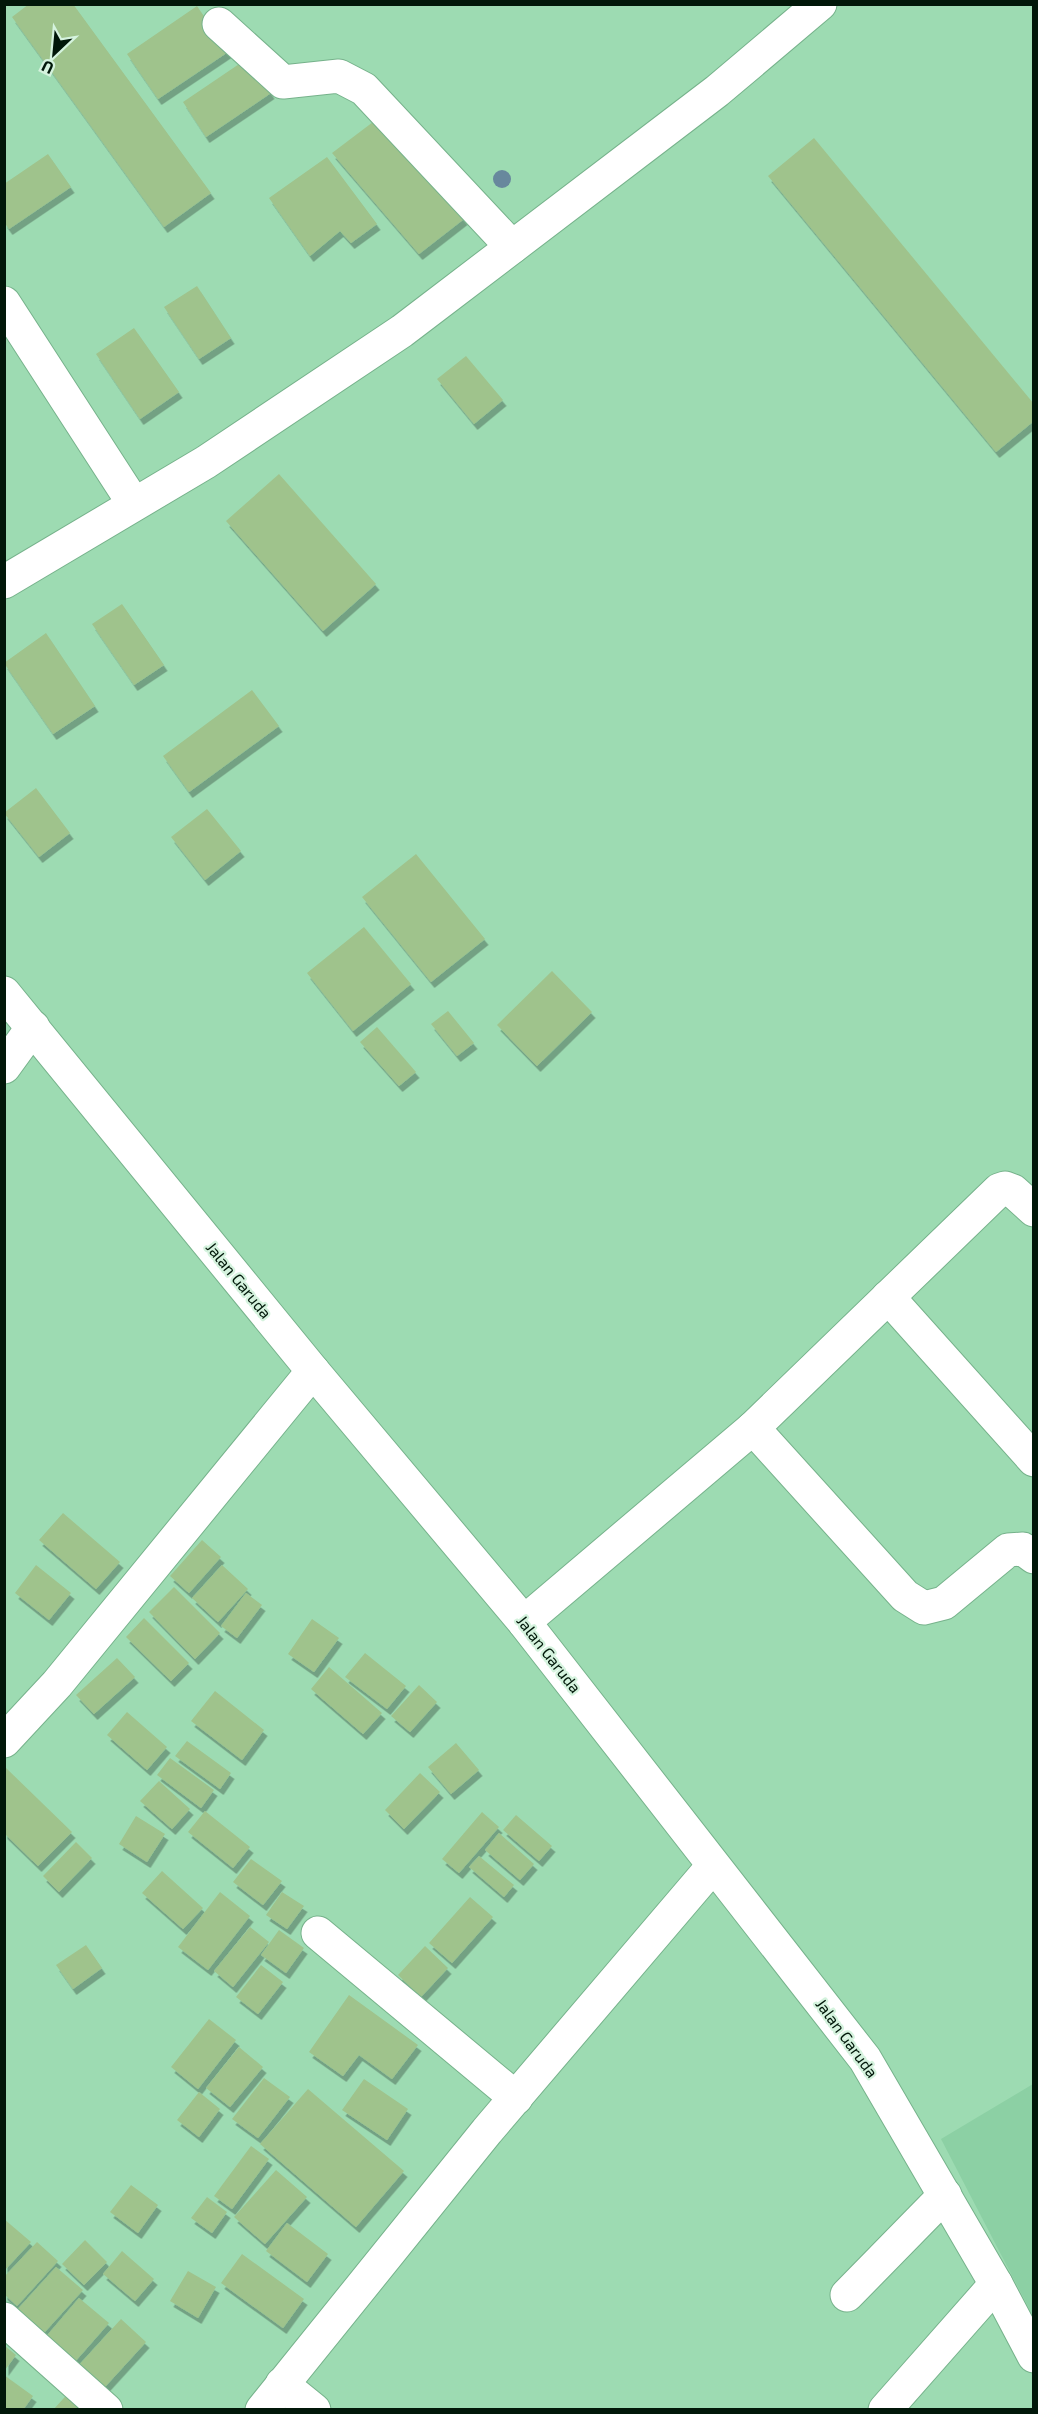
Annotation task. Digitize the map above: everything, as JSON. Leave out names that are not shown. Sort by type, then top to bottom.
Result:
[{"type":"main road","points":[[4,582],[206,462],[402,330],[717,91],[820,4]]},
{"type":"main road","points":[[219,24],[284,82],[339,76],[364,89],[512,248]]},
{"type":"main road","points":[[4,303],[134,504]]},
{"type":"main road","name":"Jalan Garuda","points":[[4,993],[313,1371],[524,1622],[866,2059],[996,2284],[1034,2356]]},
{"type":"main road","points":[[4,1067],[33,1027]]},
{"type":"main road","points":[[524,1622],[753,1428],[999,1190],[1005,1188],[1013,1191],[1034,1210]]},
{"type":"main road","points":[[888,1297],[1034,1460]]},
{"type":"main road","points":[[4,1741],[57,1684],[313,1371]]},
{"type":"main road","points":[[753,1428],[905,1596],[924,1608],[944,1603],[1008,1550],[1023,1549],[1034,1557]]},
{"type":"main road","points":[[262,2409],[516,2098],[713,1866]]},
{"type":"main road","points":[[318,1933],[516,2098]]},
{"type":"main road","points":[[847,2295],[945,2195]]},
{"type":"main road","points":[[885,2409],[996,2284]]},
{"type":"main road","points":[[4,2319],[106,2409]]},
{"type":"main road","points":[[282,2384],[314,2409]]},
{"type":"shaded area","points":[[1033,2084],[1033,2316],[941,2139]]},
{"type":"building","points":[[29,4],[73,4],[211,193],[164,227],[12,17]]},
{"type":"building","points":[[197,6],[228,52],[158,99],[127,54]]},
{"type":"building","points":[[248,58],[271,93],[206,137],[183,102]]},
{"type":"building","points":[[377,119],[464,219],[419,254],[332,153]]},
{"type":"building","points":[[814,138],[1034,404],[1034,421],[996,452],[768,176]]},
{"type":"building","points":[[48,154],[71,187],[9,229],[4,222],[4,184]]},
{"type":"building","points":[[327,157],[377,224],[351,243],[340,231],[310,256],[269,198]]},
{"type":"building","points":[[197,286],[231,338],[199,359],[164,307]]},
{"type":"building","points":[[134,328],[179,392],[140,419],[96,354]]},
{"type":"building","points":[[466,356],[503,400],[474,424],[437,379]]},
{"type":"building","points":[[279,474],[376,584],[323,631],[226,521]]},
{"type":"building","points":[[122,604],[164,665],[134,685],[92,624]]},
{"type":"building","points":[[46,633],[95,706],[53,734],[4,663]]},
{"type":"building","points":[[252,690],[279,726],[189,792],[163,756]]},
{"type":"building","points":[[36,788],[70,833],[39,857],[4,813]]},
{"type":"building","points":[[207,809],[241,851],[205,880],[171,837]]},
{"type":"building","points":[[416,854],[485,939],[431,982],[362,897]]},
{"type":"building","points":[[364,927],[411,984],[353,1031],[307,973]]},
{"type":"building","points":[[552,971],[592,1012],[537,1066],[497,1025]]},
{"type":"building","points":[[448,1011],[474,1043],[457,1056],[431,1024]]},
{"type":"building","points":[[377,1027],[416,1072],[399,1086],[360,1042]]},
{"type":"building","points":[[63,1513],[120,1562],[96,1589],[39,1540]]},
{"type":"building","points":[[202,1540],[221,1557],[189,1593],[170,1576]]},
{"type":"building","points":[[36,1565],[71,1593],[49,1620],[15,1593]]},
{"type":"building","points":[[222,1565],[248,1589],[218,1622],[192,1598]]},
{"type":"building","points":[[174,1587],[220,1633],[195,1659],[149,1612]]},
{"type":"building","points":[[246,1593],[262,1605],[237,1638],[221,1626]]},
{"type":"building","points":[[144,1618],[189,1663],[171,1681],[126,1637]]},
{"type":"building","points":[[312,1619],[339,1638],[314,1672],[288,1654]]},
{"type":"building","points":[[365,1653],[406,1686],[387,1709],[345,1677]]},
{"type":"building","points":[[117,1658],[135,1677],[94,1714],[76,1695]]},
{"type":"building","points":[[329,1667],[382,1713],[363,1734],[311,1689]]},
{"type":"building","points":[[419,1685],[437,1702],[410,1732],[391,1716]]},
{"type":"building","points":[[215,1691],[264,1730],[242,1760],[191,1721]]},
{"type":"building","points":[[127,1712],[167,1747],[147,1770],[107,1735]]},
{"type":"building","points":[[187,1741],[231,1773],[220,1789],[175,1756]]},
{"type":"building","points":[[456,1743],[479,1770],[451,1794],[428,1767]]},
{"type":"building","points":[[170,1758],[214,1790],[201,1808],[157,1775]]},
{"type":"building","points":[[4,1766],[72,1832],[38,1866],[4,1833]]},
{"type":"building","points":[[420,1773],[440,1792],[404,1829],[385,1810]]},
{"type":"building","points":[[159,1781],[190,1809],[172,1829],[140,1801]]},
{"type":"building","points":[[205,1811],[250,1847],[233,1868],[188,1832]]},
{"type":"building","points":[[482,1812],[499,1827],[459,1873],[442,1859]]},
{"type":"building","points":[[516,1815],[552,1846],[539,1861],[503,1830]]},
{"type":"building","points":[[136,1816],[165,1834],[147,1862],[119,1844]]},
{"type":"building","points":[[499,1833],[534,1864],[520,1880],[485,1850]]},
{"type":"building","points":[[76,1842],[92,1858],[59,1892],[43,1876]]},
{"type":"building","points":[[479,1856],[514,1885],[504,1897],[469,1867]]},
{"type":"building","points":[[251,1859],[282,1881],[263,1905],[233,1882]]},
{"type":"building","points":[[162,1871],[203,1908],[183,1929],[142,1893]]},
{"type":"building","points":[[220,1892],[250,1916],[208,1970],[178,1947]]},
{"type":"building","points":[[282,1892],[304,1906],[287,1929],[266,1915]]},
{"type":"building","points":[[470,1897],[493,1917],[452,1963],[429,1943]]},
{"type":"building","points":[[250,1927],[269,1942],[233,1987],[214,1971]]},
{"type":"building","points":[[279,1930],[304,1948],[286,1973],[261,1955]]},
{"type":"building","points":[[86,1945],[102,1968],[73,1989],[56,1965]]},
{"type":"building","points":[[425,1946],[448,1968],[421,1997],[398,1975]]},
{"type":"building","points":[[261,1965],[283,1982],[258,2014],[236,1997]]},
{"type":"building","points":[[349,1995],[418,2045],[392,2079],[359,2055],[343,2076],[309,2052]]},
{"type":"building","points":[[209,2019],[236,2040],[198,2089],[171,2067]]},
{"type":"building","points":[[239,2047],[263,2067],[230,2107],[206,2088]]},
{"type":"building","points":[[264,2078],[290,2097],[258,2138],[232,2119]]},
{"type":"building","points":[[364,2079],[408,2109],[387,2140],[342,2110]]},
{"type":"building","points":[[308,2089],[404,2171],[356,2227],[260,2144]]},
{"type":"building","points":[[199,2092],[220,2109],[199,2137],[177,2120]]},
{"type":"building","points":[[251,2146],[269,2159],[232,2209],[214,2196]]},
{"type":"building","points":[[276,2170],[307,2197],[265,2244],[234,2217]]},
{"type":"building","points":[[131,2185],[158,2205],[138,2233],[110,2212]]},
{"type":"building","points":[[207,2197],[227,2212],[212,2233],[191,2218]]},
{"type":"building","points":[[4,2219],[31,2242],[4,2271]]},
{"type":"building","points":[[287,2223],[328,2254],[307,2282],[266,2251]]},
{"type":"building","points":[[85,2240],[107,2262],[84,2285],[62,2264]]},
{"type":"building","points":[[37,2242],[58,2261],[17,2306],[4,2294],[4,2277]]},
{"type":"building","points":[[122,2251],[154,2279],[135,2301],[103,2274]]},
{"type":"building","points":[[242,2254],[304,2299],[283,2328],[221,2283]]},
{"type":"building","points":[[56,2267],[83,2290],[43,2334],[16,2311]]},
{"type":"building","points":[[188,2271],[216,2287],[198,2318],[170,2301]]},
{"type":"building","points":[[79,2298],[109,2323],[73,2364],[44,2339]]},
{"type":"building","points":[[121,2319],[146,2342],[104,2388],[79,2365]]},
{"type":"building","points":[[5,2346],[16,2355],[5,2370]]},
{"type":"building","points":[[4,2375],[33,2396],[23,2410],[4,2410]]},
{"type":"building","points":[[73,2388],[96,2410],[53,2410]]}]
